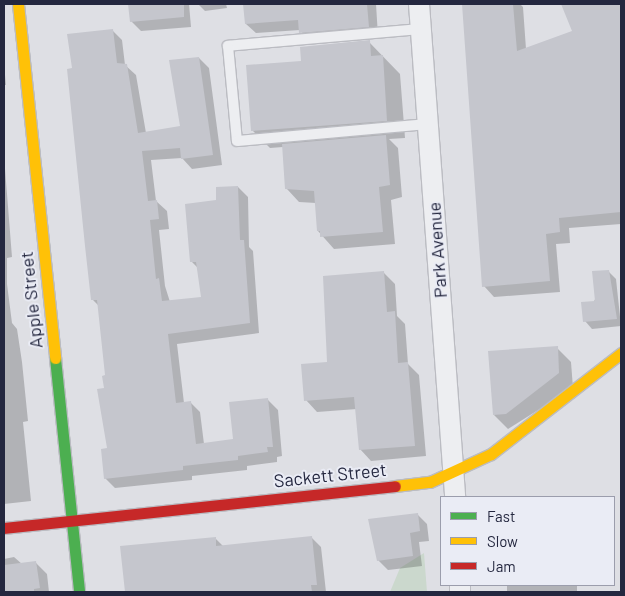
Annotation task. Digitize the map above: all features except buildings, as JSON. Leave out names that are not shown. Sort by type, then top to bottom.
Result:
[{"type":"street","name":"Apple Street","points":[[18,4],[79,592]]},
{"type":"street","name":"Park Avenue","points":[[419,4],[455,496]]},
{"type":"street","name":"Sackett Street","points":[[4,528],[430,482],[491,454],[621,353]]},
{"type":"lane","points":[[421,29],[228,46],[237,140],[428,124]]},
{"type":"shaded area","points":[[424,553],[427,592],[390,592],[400,568]]},
{"type":"traffic: fast","points":[[55,358],[79,592]]},
{"type":"traffic: slow","points":[[18,4],[55,358]]},
{"type":"traffic: slow","points":[[395,486],[430,482],[491,454],[621,353]]},
{"type":"traffic: jam","points":[[4,528],[395,486]]}]
